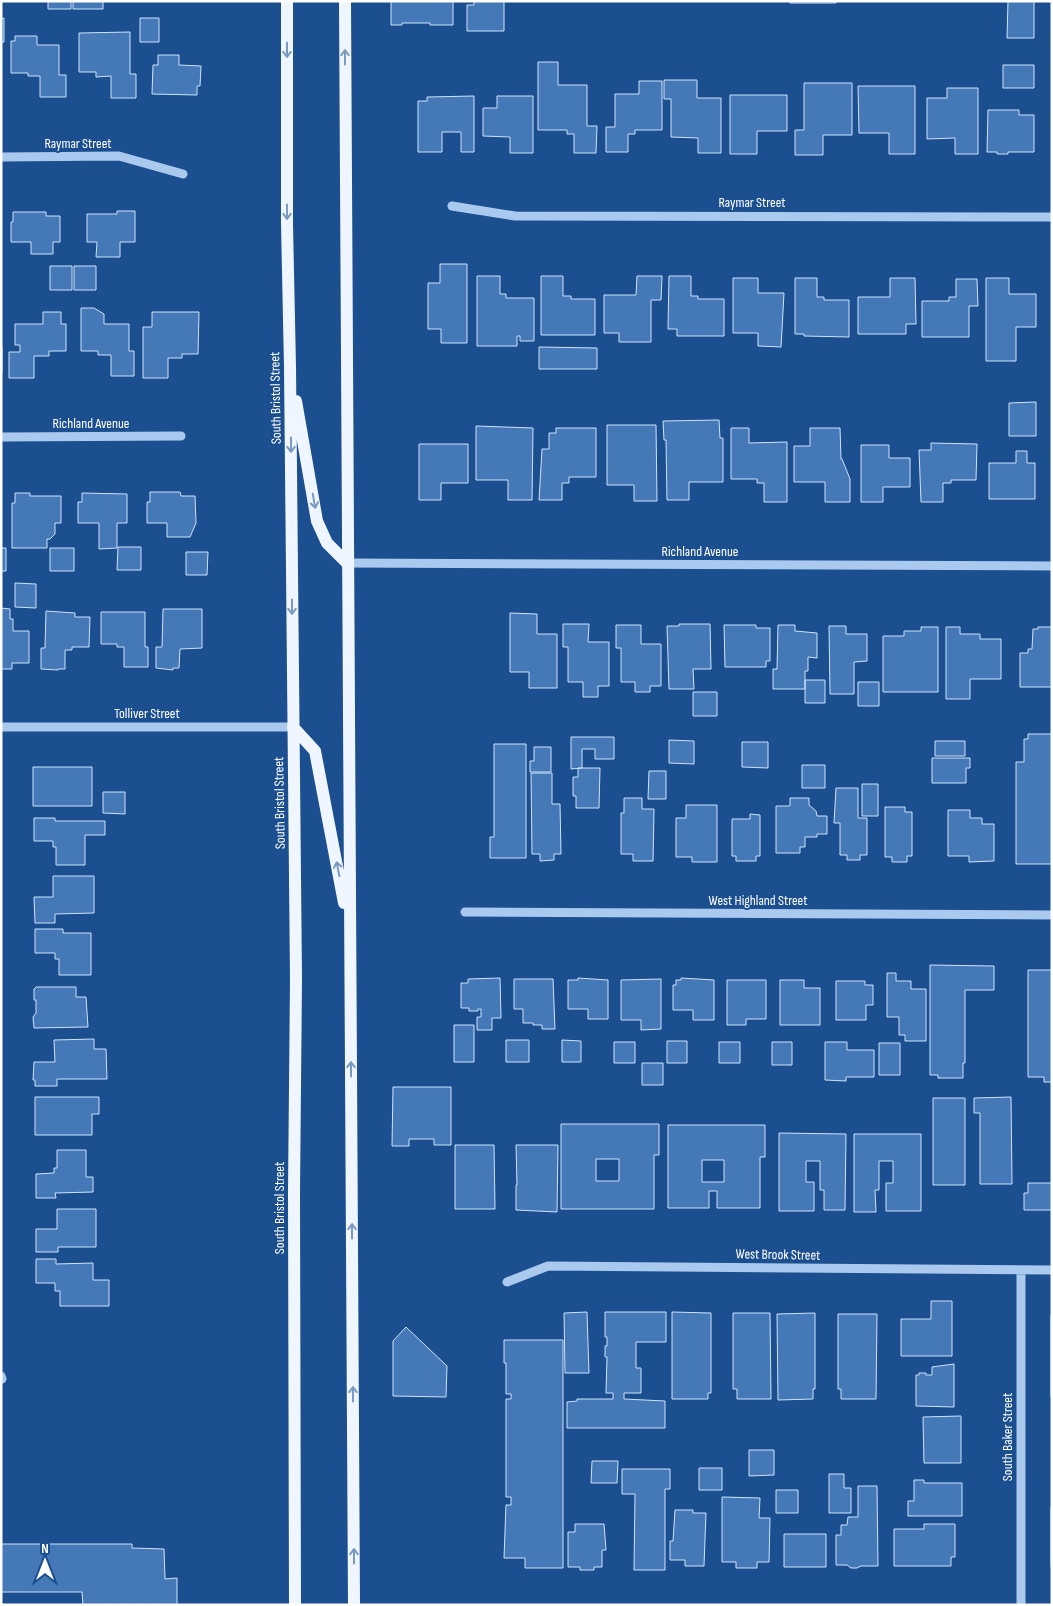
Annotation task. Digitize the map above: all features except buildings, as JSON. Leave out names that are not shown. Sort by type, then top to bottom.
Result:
[{"type":"main road","name":"South Bristol Street","points":[[288,1],[287,224],[296,979],[294,1184],[295,1605]]},
{"type":"main road","points":[[345,1],[354,1605]]},
{"type":"main road","points":[[290,367],[317,521],[327,544],[347,563]]},
{"type":"main road","points":[[293,727],[315,751],[350,934]]},
{"type":"street","name":"Raymar Street","points":[[1,157],[119,156],[183,174]]},
{"type":"street","name":"Raymar Street","points":[[452,206],[515,216],[1052,217]]},
{"type":"street","name":"Richland Avenue","points":[[1,437],[181,436]]},
{"type":"street","name":"Richland Avenue","points":[[347,563],[1052,566]]},
{"type":"street","name":"Tolliver Street","points":[[1,727],[293,727]]},
{"type":"street","name":"West Highland Street","points":[[465,912],[1052,915]]},
{"type":"street","name":"West Brook Street","points":[[507,1282],[548,1266],[1052,1270]]},
{"type":"street","name":"South Baker Street","points":[[1021,1270],[1021,1605]]}]
